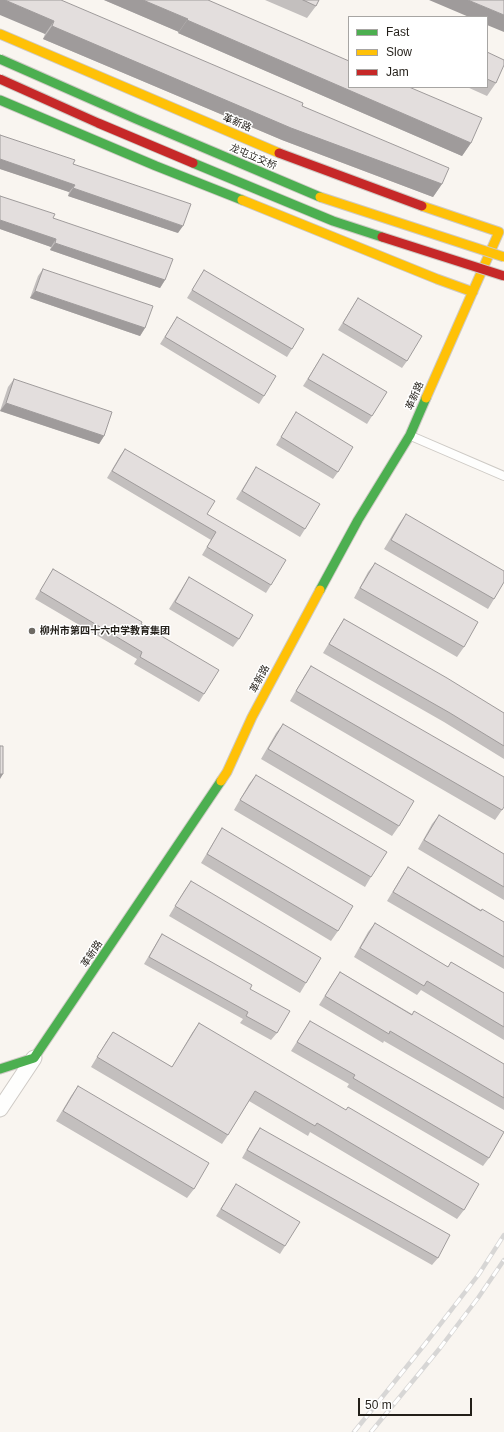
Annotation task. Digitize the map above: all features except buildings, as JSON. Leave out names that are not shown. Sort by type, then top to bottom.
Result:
[{"type":"street","name":"革新路","points":[[0,34],[277,152],[443,214],[502,228],[410,435],[347,541],[252,717],[227,772],[34,1058]]},
{"type":"street","name":"龙屯立交桥","points":[[0,59],[136,119],[328,200],[504,258]]},
{"type":"street","points":[[0,79],[98,123],[333,221],[504,276]]},
{"type":"street","points":[[0,100],[156,166],[423,274],[473,292]]},
{"type":"street","points":[[0,1070],[34,1058]]},
{"type":"street","points":[[0,1109],[34,1058]]},
{"type":"lane","points":[[410,435],[504,476]]},
{"type":"railway","points":[[354,1432],[479,1274],[504,1235]]},
{"type":"railway","points":[[371,1432],[440,1348],[478,1298],[504,1260]]},
{"type":"traffic: fast","points":[[0,59],[136,119],[320,197]]},
{"type":"traffic: fast","points":[[0,100],[156,166],[242,200]]},
{"type":"traffic: fast","points":[[193,163],[333,221],[382,237]]},
{"type":"traffic: fast","points":[[320,590],[358,520],[410,435],[426,398]]},
{"type":"traffic: fast","points":[[0,1069],[34,1058],[221,781]]},
{"type":"traffic: slow","points":[[0,34],[279,153]]},
{"type":"traffic: slow","points":[[320,197],[504,257]]},
{"type":"traffic: slow","points":[[242,200],[437,279],[473,292]]},
{"type":"traffic: slow","points":[[422,206],[499,232],[426,398]]},
{"type":"traffic: slow","points":[[221,781],[227,772],[252,717],[320,590]]},
{"type":"traffic: jam","points":[[0,79],[98,123],[193,163]]},
{"type":"traffic: jam","points":[[279,153],[422,206]]},
{"type":"traffic: jam","points":[[382,237],[504,276]]},
{"type":"place","name":"柳州市第四十六中学教育集团","points":[[32,631]]}]
